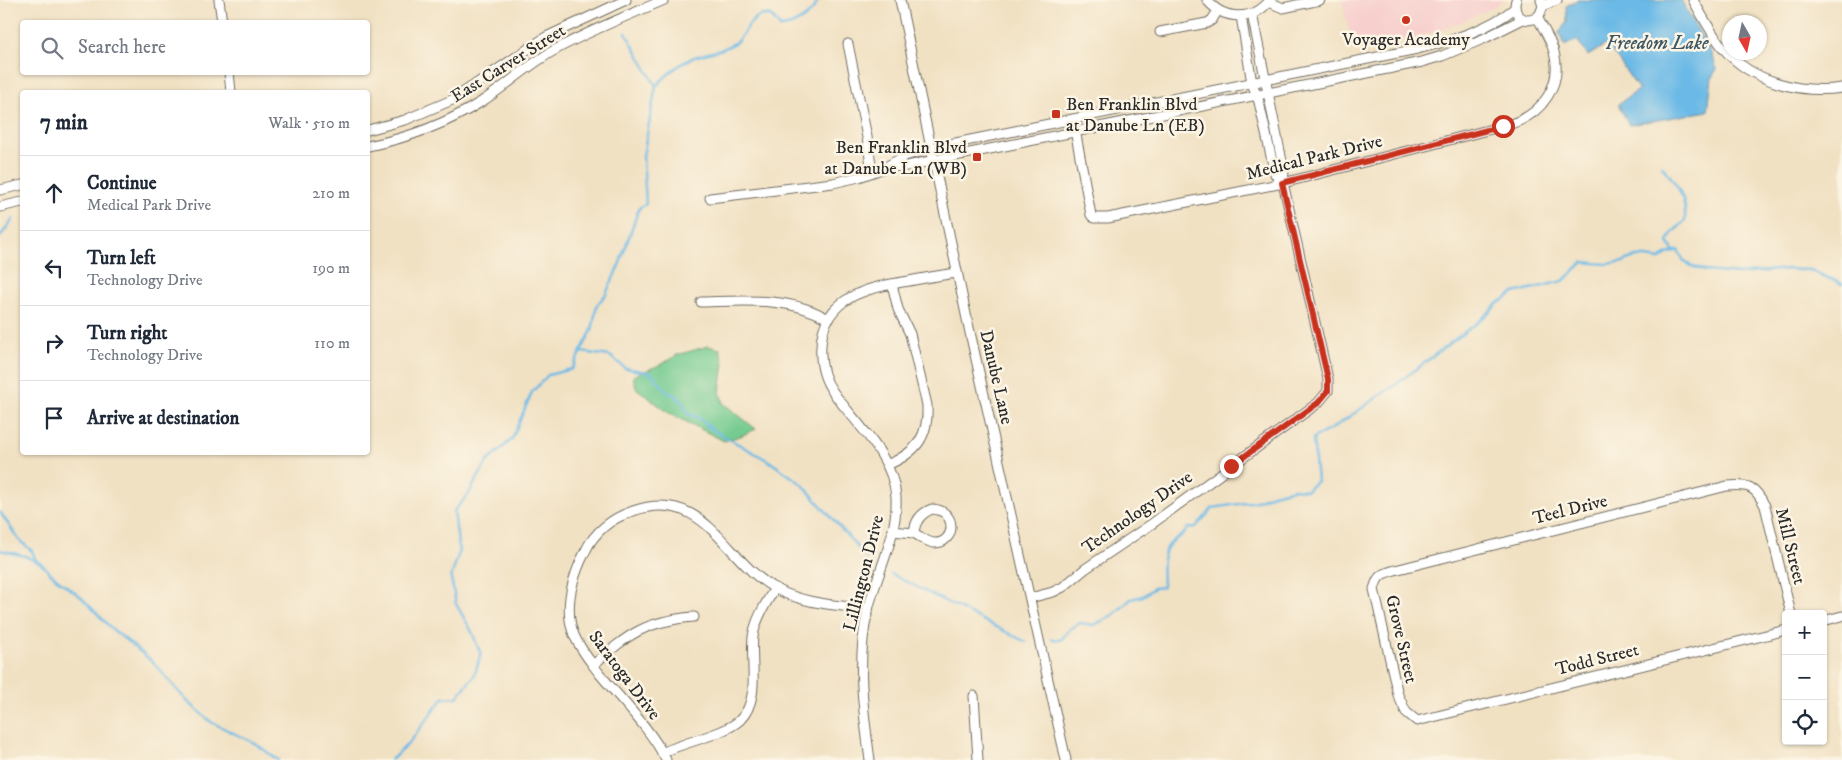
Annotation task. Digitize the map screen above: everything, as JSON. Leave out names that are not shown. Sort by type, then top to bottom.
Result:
[{"type":"street","points":[[219,0],[222,20]]},
{"type":"street","name":"East Carver Street","points":[[370,129],[405,120],[452,100],[546,37],[626,0]]},
{"type":"street","name":"East Carver Street","points":[[370,145],[414,134],[444,122],[480,102],[530,66],[565,44],[664,0]]},
{"type":"street","name":"Danube Lane","points":[[900,0],[957,274],[1066,760]]},
{"type":"street","points":[[1208,0],[1225,14],[1240,16],[1252,14],[1270,1],[1283,8],[1320,0]]},
{"type":"street","points":[[884,168],[907,166],[1256,96],[1442,56],[1483,39],[1523,19],[1530,20],[1537,17],[1542,3],[1557,0]]},
{"type":"street","points":[[1693,0],[1724,49],[1755,74],[1787,85],[1814,89],[1842,88]]},
{"type":"street","points":[[1516,4],[1518,14],[1523,19]]},
{"type":"street","points":[[710,198],[859,178],[884,168],[904,156],[931,148],[1438,44],[1489,24],[1506,15],[1516,4]]},
{"type":"street","points":[[1160,32],[1207,23],[1212,20],[1218,10]]},
{"type":"street","name":"Technology Drive","points":[[1030,598],[1053,592],[1063,587],[1085,569],[1153,523],[1325,396],[1328,391],[1328,379],[1282,183],[1284,171],[1252,14]]},
{"type":"street","name":"Technology Drive","points":[[1240,16],[1252,83],[1275,174],[1282,183]]},
{"type":"street","name":"Medical Park Drive","points":[[1073,119],[1091,215],[1094,218],[1108,218],[1282,183],[1511,124],[1530,115],[1548,98],[1555,74],[1554,53],[1537,17]]},
{"type":"street","points":[[848,44],[867,137],[872,172]]},
{"type":"street","points":[[229,75],[231,90]]},
{"type":"street","points":[[0,190],[20,185]]},
{"type":"street","points":[[0,207],[20,202]]},
{"type":"street","name":"Lillington Drive","points":[[870,760],[860,667],[864,628],[893,531],[896,517],[896,497],[887,465],[877,448],[833,392],[822,370],[820,350],[823,331],[828,319],[842,302],[868,289],[957,274]]},
{"type":"street","points":[[887,465],[903,457],[921,442],[928,416],[910,334],[898,309],[892,284]]},
{"type":"street","points":[[701,302],[748,301],[779,304],[804,308],[828,319]]},
{"type":"street","name":"Teel Drive","points":[[1395,570],[1727,486],[1740,484],[1753,488]]},
{"type":"street","name":"Mill Street","points":[[1753,488],[1765,506],[1791,610]]},
{"type":"street","name":"Saratoga Drive","points":[[664,756],[643,726],[586,656],[573,633],[569,608],[571,586],[577,567],[589,543],[611,522],[626,514],[647,507],[656,506],[676,509],[704,522],[751,570],[775,588],[798,598],[868,610]]},
{"type":"street","points":[[893,531],[914,533],[918,537],[929,541],[942,542],[948,537],[951,530],[949,517],[938,509],[926,511],[918,520],[914,533]]},
{"type":"street","name":"Grove Street","points":[[1395,570],[1382,574],[1374,589],[1398,695],[1406,712],[1417,721]]},
{"type":"street","points":[[664,756],[724,729],[740,720],[744,714],[754,684],[753,637],[761,614],[775,588]]},
{"type":"street","points":[[1827,620],[1842,616]]},
{"type":"street","points":[[593,665],[635,632],[661,621],[694,617]]},
{"type":"street","name":"Todd Street","points":[[1417,721],[1782,631]]},
{"type":"street","points":[[974,696],[978,760]]},
{"type":"shaded area","name":"Voyager Academy","points":[[1342,0],[1504,0],[1492,8],[1441,31],[1353,47]]},
{"type":"green space","points":[[708,346],[720,349],[724,363],[720,392],[723,403],[756,429],[724,441],[669,413],[636,388],[633,376],[662,364],[677,355]]},
{"type":"water","name":"Freedom Lake","points":[[1578,0],[1681,0],[1710,51],[1717,69],[1712,77],[1708,111],[1629,125],[1618,104],[1639,90],[1607,44],[1588,56],[1577,40],[1564,46],[1559,32],[1567,22],[1566,6]]},
{"type":"waterway","points":[[656,86],[673,70],[687,61],[733,44],[757,18],[768,15],[780,27],[791,25],[808,15],[818,0]]},
{"type":"waterway","points":[[391,760],[409,743],[443,698],[457,697],[474,676],[481,654],[471,630],[456,604],[451,578],[459,552],[454,511],[468,495],[487,462],[512,439],[532,392],[548,375],[572,369],[592,330],[597,305],[606,294],[620,263],[639,208],[646,204],[643,156],[656,86],[626,33]]},
{"type":"waterway","points":[[1662,166],[1680,191],[1685,212],[1685,221],[1672,233],[1668,242],[1674,252]]},
{"type":"waterway","points":[[0,237],[13,219]]},
{"type":"waterway","points":[[1052,639],[1061,640],[1070,629],[1080,623],[1094,625],[1113,615],[1131,599],[1143,596],[1154,588],[1163,587],[1163,562],[1169,546],[1183,535],[1188,528],[1196,527],[1213,508],[1257,501],[1273,494],[1293,489],[1307,490],[1317,481],[1313,438],[1333,428],[1395,385],[1482,319],[1497,304],[1514,293],[1563,281],[1583,262],[1606,264],[1623,262],[1634,257],[1660,259],[1678,250],[1685,263],[1705,271],[1740,274],[1786,269],[1810,270],[1842,284]]},
{"type":"waterway","points":[[581,352],[610,356],[625,368],[651,373],[668,392],[682,402],[688,414],[699,418],[713,430],[769,461],[802,484],[867,558]]},
{"type":"waterway","points":[[0,512],[19,540],[32,551],[36,560]]},
{"type":"waterway","points":[[0,550],[25,556],[40,563],[81,597],[111,628],[153,662],[186,700],[211,722],[256,744],[278,760]]},
{"type":"waterway","points":[[891,574],[1026,642]]},
{"type":"place","name":"Voyager Academy","points":[[1406,20]]},
{"type":"place","name":"Ben Franklin Blvd at Danube Ln (EB)","points":[[1056,114]]},
{"type":"place","name":"Ben Franklin Blvd at Danube Ln (WB)","points":[[977,157]]},
{"type":"route","points":[[1231,466],[1318,403],[1328,391],[1328,379],[1282,183],[1503,126]]}]
